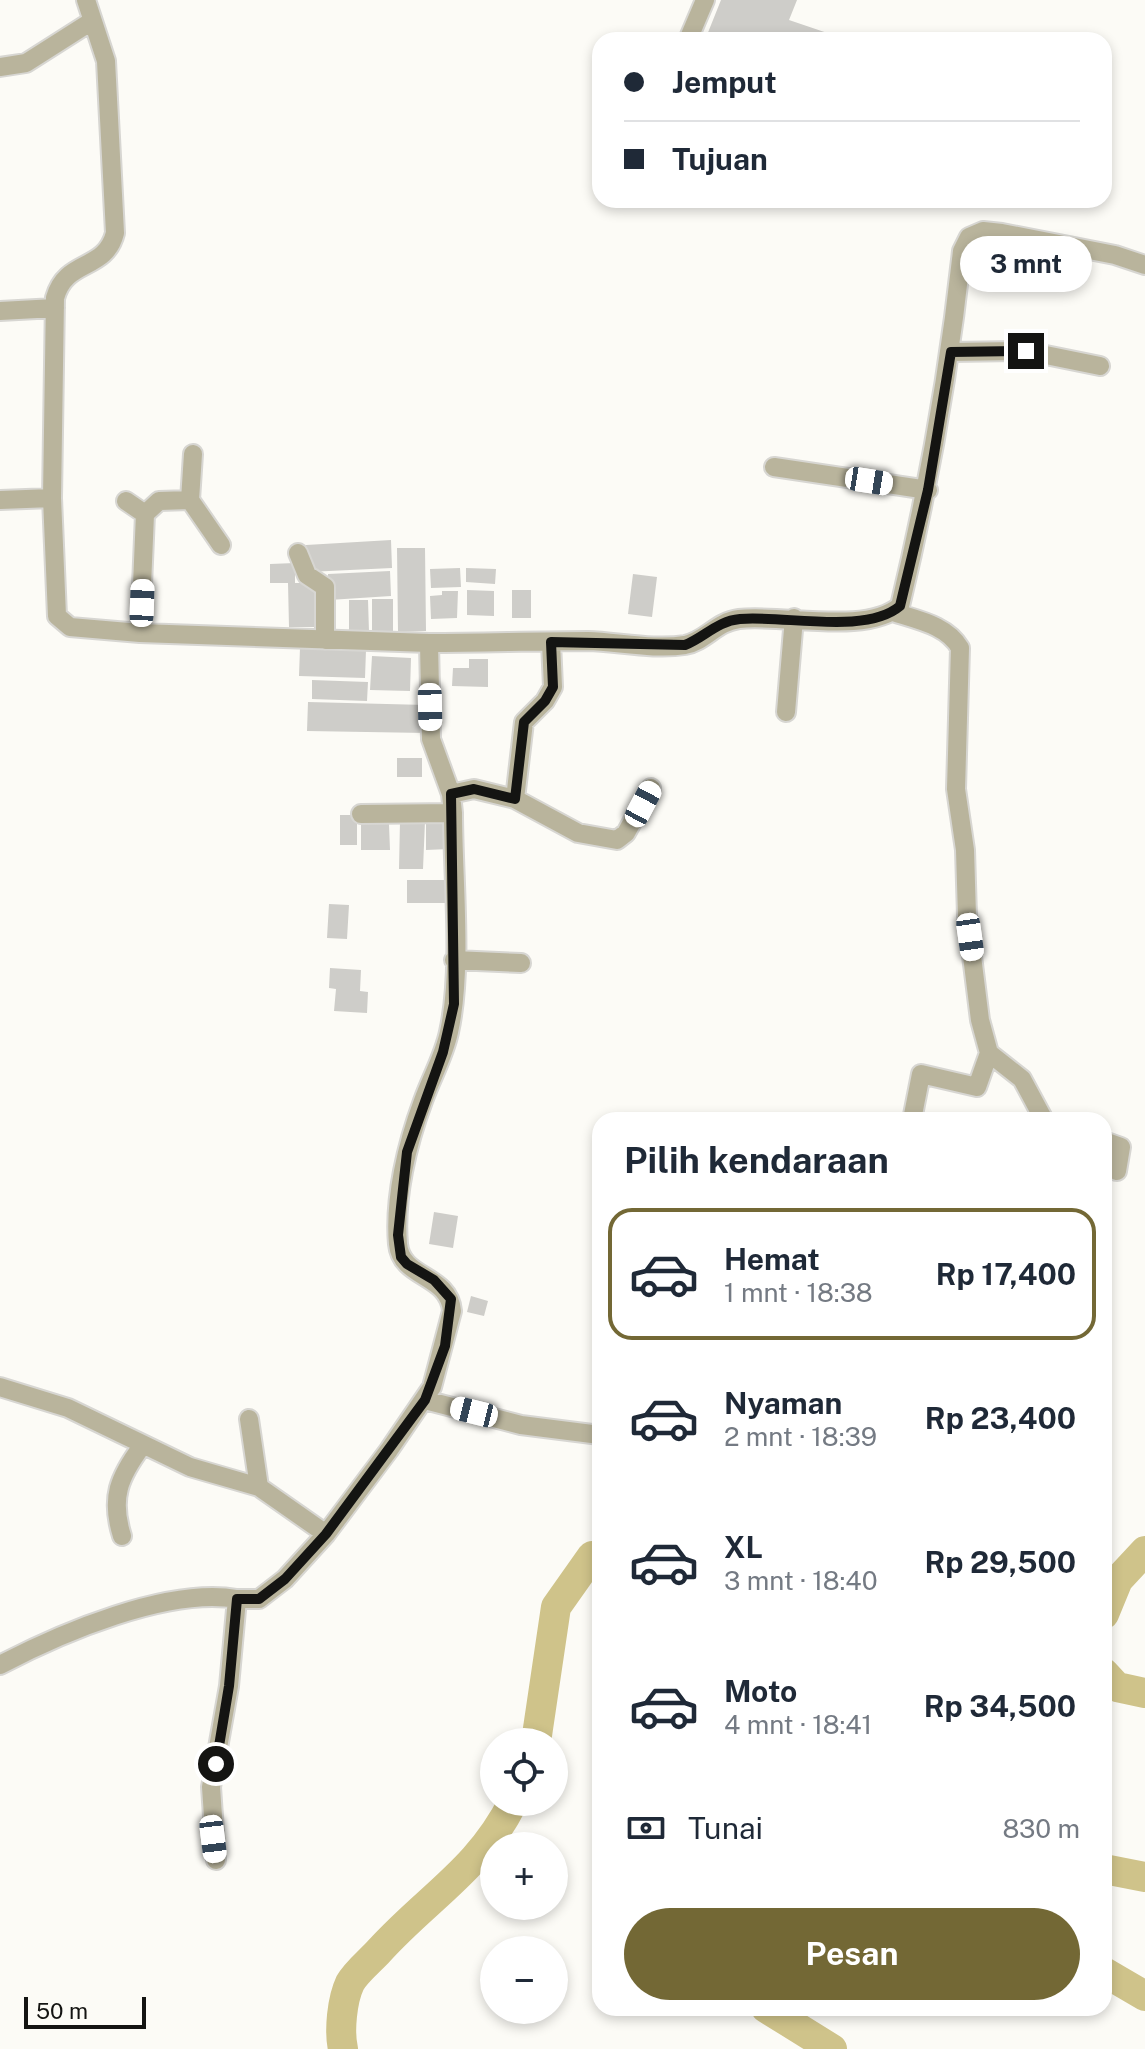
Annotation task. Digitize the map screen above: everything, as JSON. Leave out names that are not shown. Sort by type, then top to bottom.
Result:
[{"type":"street","points":[[86,0],[106,61],[115,233],[112,247],[104,256],[67,273],[58,284],[55,308],[52,498],[57,616],[70,627],[140,633],[325,640],[685,645],[702,638],[717,624],[739,619],[863,621],[893,612],[900,606],[928,490],[951,352],[962,251],[969,237],[983,231],[1073,246],[1145,265]]},
{"type":"street","points":[[691,32],[705,0]]},
{"type":"street","points":[[0,67],[26,63],[92,21]]},
{"type":"street","points":[[0,311],[55,308]]},
{"type":"street","points":[[951,352],[1026,351],[1100,366]]},
{"type":"street","points":[[193,454],[190,500],[221,545]]},
{"type":"street","points":[[774,467],[928,490]]},
{"type":"street","points":[[0,500],[52,498]]},
{"type":"street","points":[[140,633],[145,514],[159,501],[190,500]]},
{"type":"street","points":[[126,501],[145,514]]},
{"type":"street","points":[[298,553],[307,575],[325,587],[325,640]]},
{"type":"street","points":[[893,612],[941,629],[955,639],[960,648],[957,800],[965,850],[967,916],[980,1020],[989,1053],[977,1087],[921,1074],[914,1112]]},
{"type":"street","points":[[786,712],[794,618]]},
{"type":"street","points":[[515,799],[524,722],[545,701],[553,687],[551,642]]},
{"type":"street","points":[[0,1665],[41,1644],[144,1609],[192,1599],[252,1601],[268,1595],[326,1534],[425,1400],[445,1346],[451,1299],[434,1280],[413,1270],[401,1257],[399,1226],[407,1152],[448,1035],[454,1004],[452,804],[431,739],[429,643]]},
{"type":"street","points":[[361,814],[452,804],[474,789],[515,799],[578,833],[617,840],[626,833],[651,788]]},
{"type":"street","points":[[454,960],[521,963]]},
{"type":"street","points":[[989,1053],[1022,1079],[1042,1112]]},
{"type":"street","points":[[1112,1144],[1121,1147],[1117,1171]]},
{"type":"street","points":[[0,1387],[68,1408],[190,1467],[259,1487],[326,1534]]},
{"type":"street","points":[[425,1400],[521,1425],[592,1434]]},
{"type":"street","points":[[249,1419],[259,1487]]},
{"type":"street","points":[[122,1536],[116,1518],[117,1485],[142,1446]]},
{"type":"street","points":[[216,1860],[211,1787],[229,1686],[237,1599]]},
{"type":"building","points":[[721,0],[797,0],[789,20],[824,32],[708,32]]},
{"type":"building","points":[[391,540],[392,568],[308,572],[306,545]]},
{"type":"building","points":[[397,548],[425,548],[426,631],[398,632]]},
{"type":"building","points":[[295,563],[295,583],[317,583],[318,627],[289,627],[288,583],[270,583],[270,564]]},
{"type":"building","points":[[460,568],[461,587],[431,588],[430,569]]},
{"type":"building","points":[[466,568],[496,569],[495,584],[466,582]]},
{"type":"building","points":[[390,571],[391,596],[329,600],[328,574]]},
{"type":"building","points":[[633,574],[657,577],[652,617],[628,614]]},
{"type":"building","points":[[467,590],[494,591],[494,616],[467,615]]},
{"type":"building","points":[[512,590],[531,590],[531,618],[512,618]]},
{"type":"building","points":[[442,591],[458,591],[457,618],[431,619],[430,596],[442,595]]},
{"type":"building","points":[[372,599],[393,599],[393,633],[372,633]]},
{"type":"building","points":[[349,600],[368,600],[369,632],[349,633]]},
{"type":"building","points":[[300,648],[366,650],[365,678],[299,676]]},
{"type":"building","points":[[372,656],[411,658],[410,691],[370,690]]},
{"type":"building","points":[[469,659],[488,659],[488,687],[452,686],[453,668],[469,668]]},
{"type":"building","points":[[312,680],[368,682],[367,701],[312,699]]},
{"type":"building","points":[[308,702],[426,705],[426,733],[307,731]]},
{"type":"building","points":[[397,758],[422,758],[422,777],[397,777]]},
{"type":"building","points":[[340,815],[357,815],[357,845],[340,845]]},
{"type":"building","points":[[426,820],[449,820],[449,849],[426,850]]},
{"type":"building","points":[[400,821],[425,821],[423,869],[399,869]]},
{"type":"building","points":[[361,824],[389,824],[390,850],[361,850]]},
{"type":"building","points":[[407,880],[446,880],[446,903],[407,903]]},
{"type":"building","points":[[329,904],[349,905],[347,939],[327,938]]},
{"type":"building","points":[[330,968],[361,970],[360,991],[368,992],[367,1013],[334,1011],[336,989],[329,988]]},
{"type":"building","points":[[434,1212],[458,1216],[453,1248],[429,1244]]},
{"type":"building","points":[[471,1296],[488,1301],[484,1316],[467,1312]]},
{"type":"waterway","points":[[1112,1595],[1118,1580],[1145,1551]]},
{"type":"waterway","points":[[538,1728],[556,1607],[592,1556]]},
{"type":"waterway","points":[[1112,1682],[1117,1687],[1145,1693]]},
{"type":"waterway","points":[[343,2049],[343,2007],[353,1979],[397,1932],[469,1865],[505,1816]]},
{"type":"waterway","points":[[1112,1871],[1145,1877]]},
{"type":"waterway","points":[[1112,1977],[1145,1996]]},
{"type":"waterway","points":[[779,2016],[832,2049]]},
{"type":"route","points":[[216,1764],[229,1686],[237,1599],[252,1601],[268,1595],[326,1534],[425,1400],[445,1346],[452,1311],[451,1299],[434,1280],[413,1270],[401,1257],[398,1235],[407,1152],[422,1101],[443,1052],[454,1004],[451,794],[474,789],[515,799],[524,722],[545,701],[553,687],[551,642],[685,645],[702,638],[717,624],[739,619],[863,621],[882,618],[893,612],[900,606],[928,490],[951,352],[1026,351]]}]
